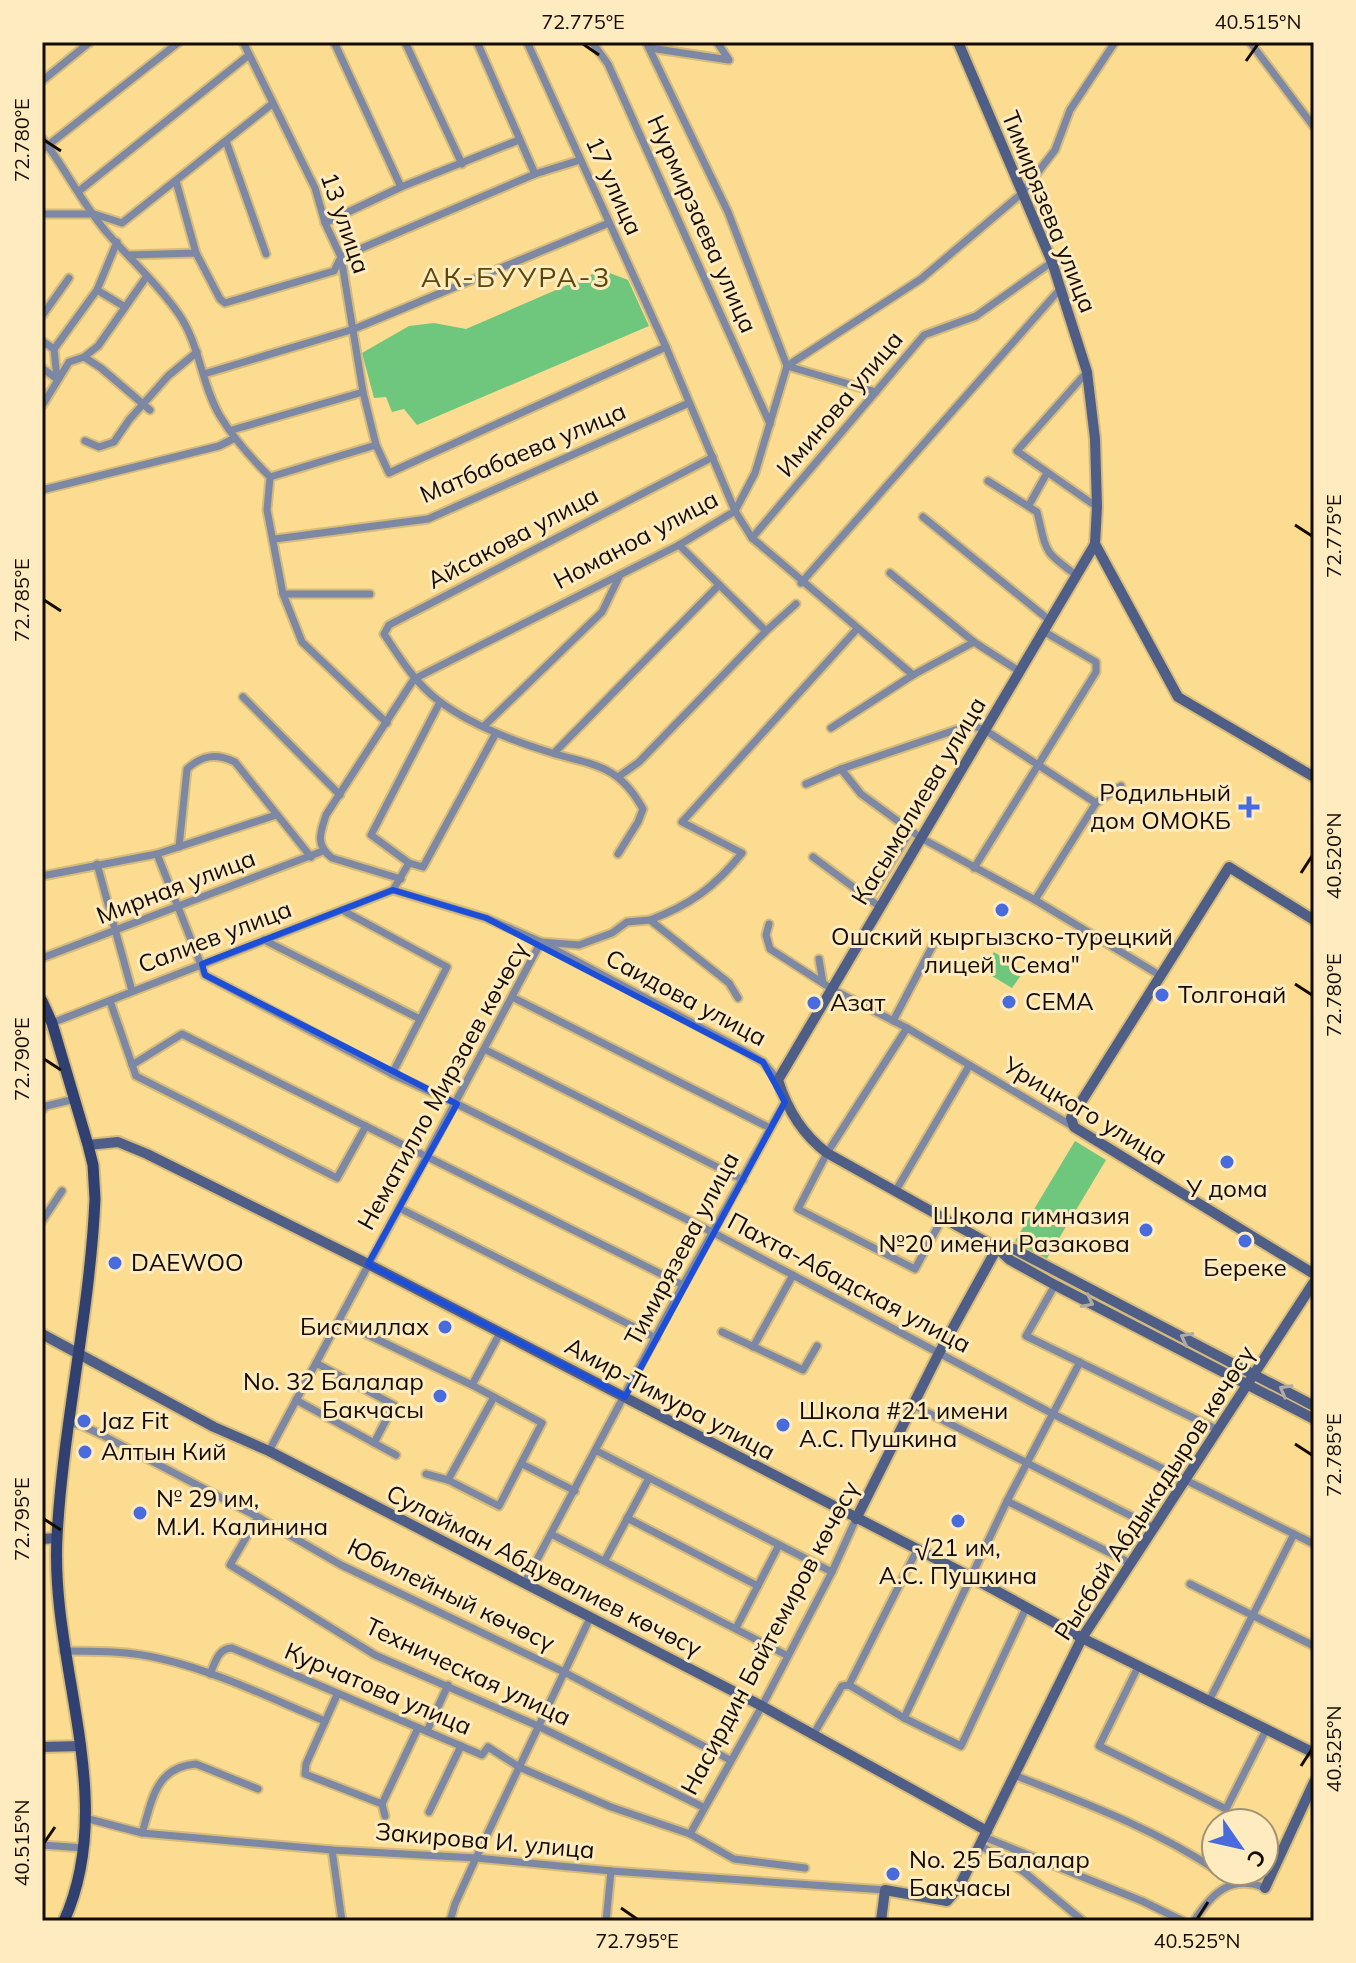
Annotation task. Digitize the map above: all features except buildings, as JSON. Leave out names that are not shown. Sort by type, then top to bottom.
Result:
[{"type":"main road","points":[[42,1003],[52,1023],[75,1099],[95,1181],[57,1538],[63,1651],[81,1746],[85,1818],[81,1876],[64,1921]]},
{"type":"street","points":[[42,81],[90,42]]},
{"type":"street","points":[[45,148],[179,42]]},
{"type":"street","name":"13 улица","points":[[243,42],[315,188],[325,223],[341,257],[363,392],[376,445],[389,473],[666,347]]},
{"type":"street","points":[[334,42],[401,187]]},
{"type":"street","points":[[405,42],[462,164]]},
{"type":"street","points":[[477,42],[535,174]]},
{"type":"street","name":"17 улица","points":[[527,42],[666,347],[735,511],[752,538],[801,583],[913,675]]},
{"type":"street","name":"Нурмирзаева улица","points":[[592,42],[608,64],[771,424]]},
{"type":"street","points":[[648,45],[729,60],[717,42]]},
{"type":"street","name":"Тимирязева улица","points":[[958,42],[1052,262],[1087,372],[1095,439],[1095,544]]},
{"type":"street","points":[[787,366],[921,279],[1021,194],[1055,150],[1070,110],[1115,42]]},
{"type":"street","points":[[1250,42],[1314,127]]},
{"type":"street","name":"Нурмирзаева улица","points":[[648,45],[728,212],[787,366]]},
{"type":"street","points":[[79,191],[249,55]]},
{"type":"street","points":[[42,214],[94,214],[122,223],[272,104]]},
{"type":"street","points":[[42,138],[45,148],[94,214],[179,314],[197,352],[219,415],[232,430],[233,439],[270,477],[267,510],[275,539],[283,594],[302,642],[387,723]]},
{"type":"street","points":[[325,223],[401,187],[519,140]]},
{"type":"street","points":[[226,141],[266,254]]},
{"type":"street","points":[[176,181],[196,253],[225,303],[334,271],[341,257],[535,174],[580,160]]},
{"type":"street","points":[[204,374],[354,329],[609,223]]},
{"type":"street","points":[[57,379],[54,349],[97,290],[117,242]]},
{"type":"street","points":[[130,255],[196,253]]},
{"type":"street","name":"Иминова улица","points":[[752,538],[924,335],[976,316],[1052,262]]},
{"type":"street","points":[[42,406],[69,362],[84,357],[98,346],[147,276]]},
{"type":"street","points":[[42,316],[69,278]]},
{"type":"street","points":[[801,583],[1061,288]]},
{"type":"street","points":[[97,290],[125,307]]},
{"type":"street","points":[[42,341],[54,349]]},
{"type":"street","points":[[85,441],[99,447],[114,442],[147,407],[168,376],[197,352]]},
{"type":"street","points":[[84,357],[147,407]]},
{"type":"street","points":[[787,366],[876,392]]},
{"type":"street","name":"Номаноа улица","points":[[414,679],[679,545],[735,511],[755,473],[787,366]]},
{"type":"street","points":[[42,368],[57,379]]},
{"type":"street","points":[[1087,372],[1017,451],[1097,507]]},
{"type":"street","points":[[232,430],[363,392]]},
{"type":"street","name":"Матбабаева улица","points":[[275,539],[428,519],[689,403]]},
{"type":"street","points":[[42,490],[219,446],[233,439]]},
{"type":"street","points":[[270,477],[376,445]]},
{"type":"street","name":"Айсакова улица","points":[[414,679],[384,634],[389,625],[713,457]]},
{"type":"street","points":[[1029,505],[1047,473]]},
{"type":"street","points":[[988,481],[1037,512],[1040,533],[1050,556],[1076,575]]},
{"type":"street","points":[[923,517],[1049,620]]},
{"type":"street","points":[[1095,544],[1178,697],[1314,777]]},
{"type":"street","name":"Касымалиева улица","points":[[778,1080],[827,986],[880,907],[1095,544]]},
{"type":"street","points":[[679,545],[766,631]]},
{"type":"street","points":[[484,726],[602,612],[621,573]]},
{"type":"street","points":[[890,573],[974,642],[1019,671]]},
{"type":"street","points":[[554,753],[719,585]]},
{"type":"street","points":[[283,594],[370,594]]},
{"type":"street","points":[[618,777],[639,762],[796,604]]},
{"type":"street","name":"Нематилло Мирзаев көчөсү","points":[[269,1451],[541,942],[579,945],[612,933],[627,922],[650,920],[680,909],[716,883],[742,853],[682,822],[857,629]]},
{"type":"street","points":[[974,868],[1096,672],[1096,662],[1043,631]]},
{"type":"street","points":[[831,728],[913,675],[974,642]]},
{"type":"street","points":[[401,879],[332,858],[323,851],[319,838],[326,815],[414,679],[440,702],[496,733],[554,753],[590,761],[618,777],[636,796],[643,809],[618,854]]},
{"type":"street","points":[[243,697],[340,795]]},
{"type":"street","points":[[440,702],[371,835],[409,863],[423,867],[496,733]]},
{"type":"street","points":[[806,784],[970,725],[985,730],[1096,803]]},
{"type":"street","points":[[179,847],[187,769],[198,759],[223,756],[235,762],[311,857]]},
{"type":"street","points":[[841,769],[861,794],[921,838],[1035,900],[1161,976]]},
{"type":"street","points":[[1035,900],[1096,803],[1121,786]]},
{"type":"street","points":[[42,876],[157,854],[276,815]]},
{"type":"street","points":[[869,898],[911,830]]},
{"type":"street","name":"Мирная улица","points":[[42,958],[323,851]]},
{"type":"street","points":[[157,854],[202,964]]},
{"type":"street","points":[[813,857],[880,907]]},
{"type":"street","points":[[393,890],[409,863]]},
{"type":"street","points":[[97,864],[132,991]]},
{"type":"street","points":[[1074,1127],[1071,1118],[1229,867],[1314,920]]},
{"type":"street","name":"Салиев улица","points":[[52,1023],[393,890]]},
{"type":"street","name":"Саидова улица","points":[[393,890],[486,918],[541,942],[743,1050],[763,1062],[778,1080],[785,1102],[809,1140],[827,1153],[997,1248],[1010,1260],[1055,1285],[1314,1419]]},
{"type":"street","points":[[342,910],[447,967],[392,1074]]},
{"type":"street","points":[[650,920],[729,983],[738,998]]},
{"type":"street","name":"Урицкого улица","points":[[769,924],[766,935],[770,949],[827,986],[907,1028],[1314,1274]]},
{"type":"street","points":[[264,940],[420,1019]]},
{"type":"street","points":[[893,1021],[934,943]]},
{"type":"street","points":[[819,959],[827,986]]},
{"type":"street","name":"Пахта-Абадская улица","points":[[202,964],[205,975],[392,1074],[714,1233],[938,1355],[1314,1544]]},
{"type":"street","points":[[512,997],[770,1128]]},
{"type":"street","points":[[110,1001],[136,1076],[337,1178],[366,1126]]},
{"type":"street","points":[[907,1028],[827,1153],[798,1209],[915,1269],[943,1217]]},
{"type":"street","points":[[132,1065],[182,1034],[683,1285]]},
{"type":"street","points":[[486,1050],[743,1180]]},
{"type":"street","points":[[895,1192],[969,1066]]},
{"type":"street","points":[[42,1110],[46,1106],[75,1099]]},
{"type":"street","name":"Тимирязева улица","points":[[524,1584],[683,1285],[785,1102]]},
{"type":"street","name":"Амир-Тимура улица","points":[[88,1145],[118,1142],[368,1264],[1138,1667],[1314,1753]]},
{"type":"street","points":[[42,1221],[62,1191]]},
{"type":"street","points":[[399,1208],[656,1338]]},
{"type":"street","name":"Саидова улица","points":[[997,1248],[1014,1249],[1314,1406]]},
{"type":"street","name":"Насирдин Байтемиров көчөсү","points":[[690,1834],[762,1706],[832,1572],[938,1355],[997,1248]]},
{"type":"street","points":[[753,1347],[793,1275]]},
{"type":"street","name":"Рысбай Абдыкадыров көчөсү","points":[[885,1890],[947,1901],[959,1887],[1082,1638],[1314,1282]]},
{"type":"street","points":[[1055,1285],[1026,1336],[1218,1430]]},
{"type":"street","points":[[339,1321],[472,1385],[542,1423],[499,1506],[448,1480],[426,1474]]},
{"type":"street","points":[[722,1332],[803,1370],[817,1346]]},
{"type":"street","points":[[472,1385],[500,1333]]},
{"type":"street","name":"Сулайман Абдувалиев көчөсү","points":[[42,1334],[214,1427],[269,1451],[762,1706],[984,1838]]},
{"type":"street","points":[[904,1718],[1007,1501],[1080,1362]]},
{"type":"street","points":[[316,1363],[394,1405],[374,1443]]},
{"type":"street","points":[[448,1480],[494,1397]]},
{"type":"street","points":[[296,1400],[396,1455]]},
{"type":"street","points":[[913,1405],[1153,1527]]},
{"type":"street","name":"Юбилейный көчөсү","points":[[69,1423],[102,1435],[258,1517],[341,1565],[564,1672],[730,1760]]},
{"type":"street","points":[[597,1451],[832,1572]]},
{"type":"street","points":[[522,1464],[575,1491]]},
{"type":"street","points":[[605,1560],[649,1478]]},
{"type":"street","points":[[1007,1501],[1130,1563]]},
{"type":"street","name":"Техническая улица","points":[[258,1517],[230,1565],[375,1655],[538,1726],[703,1807]]},
{"type":"street","points":[[627,1518],[758,1586]]},
{"type":"street","points":[[551,1534],[788,1656]]},
{"type":"street","points":[[1209,1701],[1294,1534]]},
{"type":"street","points":[[42,1539],[57,1538]]},
{"type":"street","points":[[736,1628],[779,1545]]},
{"type":"street","points":[[849,1685],[917,1550]]},
{"type":"street","points":[[1190,1584],[1314,1646]]},
{"type":"street","points":[[813,1735],[842,1686],[849,1685],[904,1718],[961,1746],[1026,1608]]},
{"type":"street","points":[[450,1921],[476,1858],[590,1618]]},
{"type":"street","name":"Курчатова улица","points":[[210,1674],[219,1653],[225,1648],[232,1648],[482,1755],[488,1747],[519,1767],[611,1807],[690,1834],[734,1859],[805,1868]]},
{"type":"street","points":[[63,1651],[112,1652],[161,1659],[210,1674],[325,1721]]},
{"type":"street","points":[[1138,1667],[1099,1746],[1226,1809],[1266,1730]]},
{"type":"street","points":[[427,1731],[448,1685]]},
{"type":"street","points":[[337,1695],[306,1764],[305,1774],[382,1804]]},
{"type":"street","points":[[385,1816],[382,1804],[418,1728]]},
{"type":"street","points":[[42,1747],[81,1746]]},
{"type":"street","points":[[429,1812],[461,1746]]},
{"type":"street","points":[[142,1833],[158,1783],[171,1772],[189,1765],[196,1764],[258,1789]]},
{"type":"street","points":[[1014,1775],[1128,1820],[1200,1860]]},
{"type":"street","points":[[1265,1888],[1314,1782]]},
{"type":"street","name":"Закирова И. улица","points":[[85,1818],[142,1833],[332,1850],[476,1858],[611,1871],[885,1890]]},
{"type":"street","points":[[984,1838],[1083,1921]]},
{"type":"street","points":[[984,1838],[1142,1901],[1183,1921]]},
{"type":"street","points":[[42,1845],[85,1848]]},
{"type":"street","points":[[332,1850],[342,1921]]},
{"type":"street","points":[[606,1921],[611,1871]]},
{"type":"street","points":[[1194,1921],[1214,1896],[1227,1887]]},
{"type":"street","points":[[881,1921],[885,1890]]},
{"type":"highlighted area","points":[[393,890],[486,918],[763,1062],[785,1102],[625,1397],[368,1264],[457,1104],[205,975],[202,964]]},
{"type":"green space","points":[[602,270],[628,280],[649,326],[417,425],[404,409],[392,412],[386,397],[374,398],[362,353],[409,326],[434,323],[466,329]]},
{"type":"green space","points":[[994,952],[1024,971],[1012,988],[982,970]]},
{"type":"green space","points":[[1075,1141],[1106,1160],[1046,1260],[1015,1241]]},
{"type":"waterway","points":[[1071,1284],[1243,1375]]},
{"type":"place","name":"Родильный дом ОМОКБ","points":[[1249,807]]},
{"type":"place","name":"Ошский кыргызско-турецкий лицей \"Сема\"","points":[[1002,910]]},
{"type":"place","name":"Толгонай","points":[[1162,995]]},
{"type":"place","name":"СЕМА","points":[[1009,1002]]},
{"type":"place","name":"Азат","points":[[814,1003]]},
{"type":"place","name":"У дома","points":[[1227,1162]]},
{"type":"place","name":"Школа гимназия №20 имени Разакова","points":[[1146,1230]]},
{"type":"place","name":"Береке","points":[[1245,1241]]},
{"type":"place","name":"DAEWOO","points":[[115,1263]]},
{"type":"place","name":"Бисмиллах","points":[[445,1327]]},
{"type":"place","name":"No. 32 Балалар Бакчасы","points":[[440,1396]]},
{"type":"place","name":"Jaz Fit","points":[[84,1421]]},
{"type":"place","name":"Школа #21 имени А.С. Пушкина","points":[[783,1425]]},
{"type":"place","name":"Алтын Кий","points":[[85,1452]]},
{"type":"place","name":"№ 29 им, М.И. Калинина","points":[[140,1513]]},
{"type":"place","name":"√21 им, А.С. Пушкина","points":[[958,1521]]},
{"type":"place","name":"No. 25 Балалар Бакчасы","points":[[893,1874]]},
{"type":"district","name":"АК-БУУРА-3","points":[[516,277]]}]
